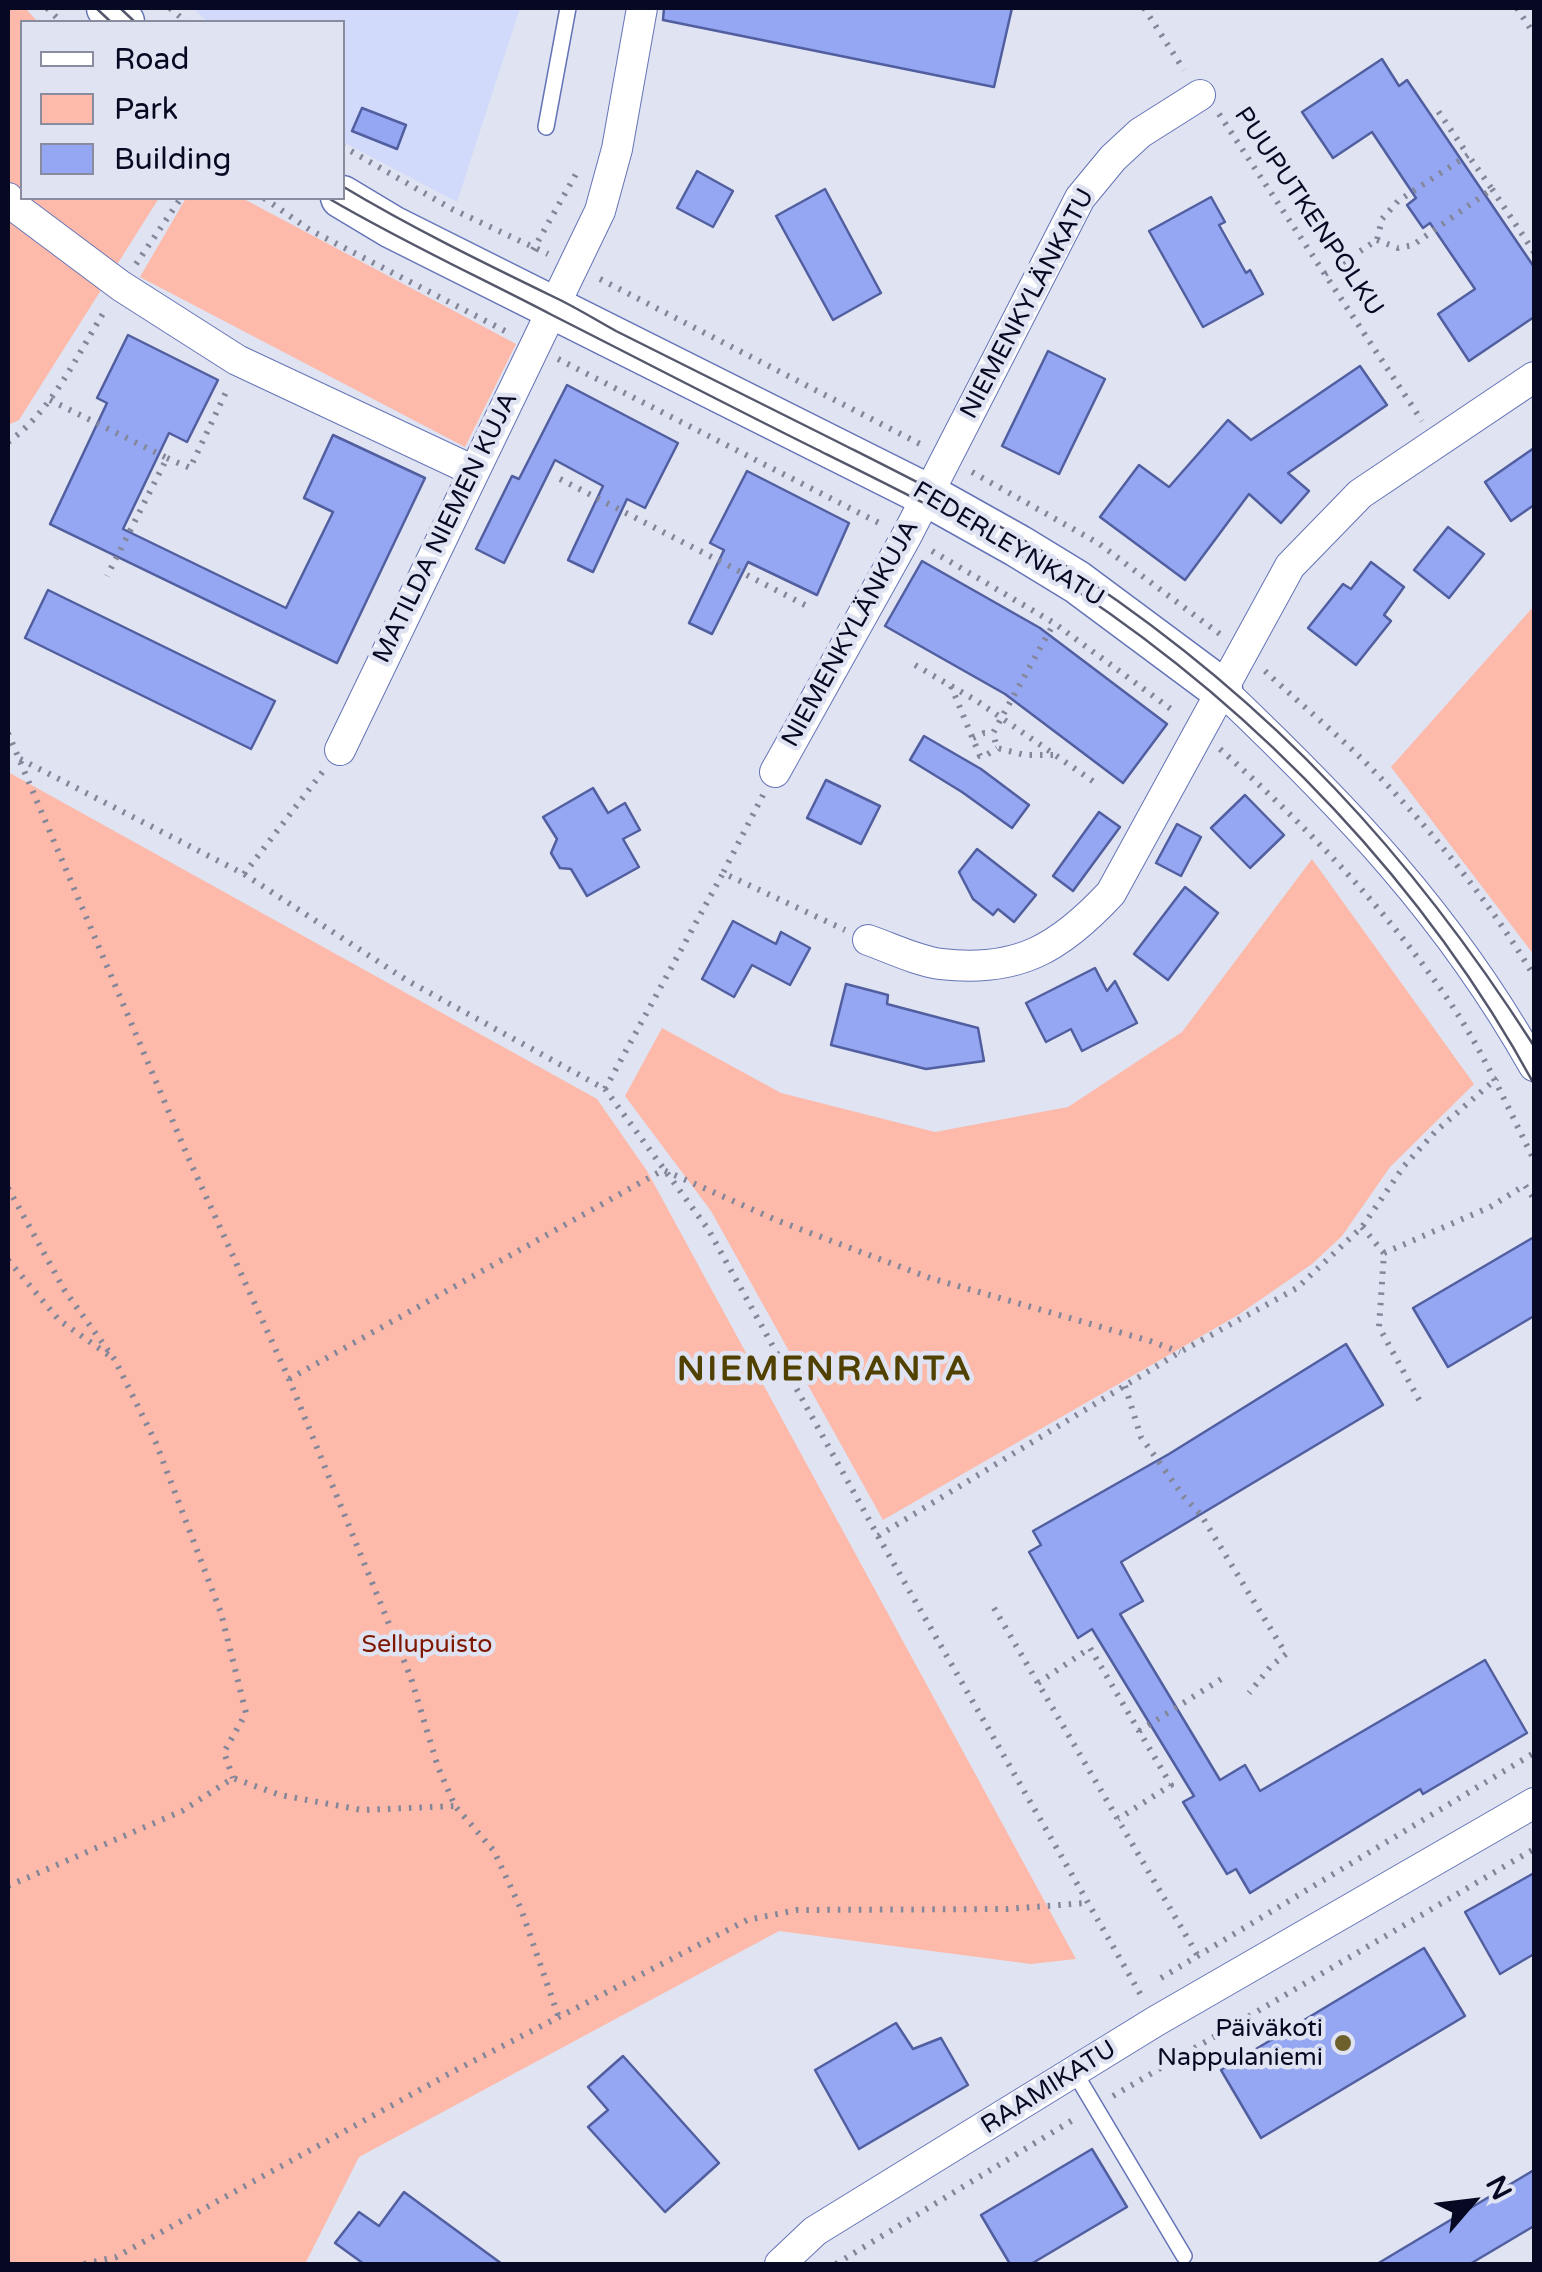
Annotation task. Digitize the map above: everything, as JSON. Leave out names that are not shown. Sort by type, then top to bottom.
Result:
[{"type":"street","name":"MATILDA NIEMEN KUJA","points":[[340,750],[534,346],[536,299],[600,211],[617,149],[642,8]]},
{"type":"street","name":"NIEMENKYLÄNKATU","points":[[927,496],[1080,198],[1140,134],[1200,96]]},
{"type":"street","points":[[8,198],[121,286],[237,360],[474,471]]},
{"type":"street","name":"FEDERLEYNKATU","points":[[345,199],[927,496],[1077,582],[1221,689],[1286,748],[1429,906],[1495,1000],[1534,1066]]},
{"type":"street","points":[[868,940],[938,964],[981,965],[1021,960],[1059,942],[1110,893],[1290,566],[1360,494],[1534,377]]},
{"type":"street","name":"NIEMENKYLÄNKUJA","points":[[775,772],[927,496]]},
{"type":"street","name":"RAAMIKATU","points":[[780,2264],[815,2231],[1156,2021],[1534,1803]]},
{"type":"lane","points":[[546,127],[568,8]]},
{"type":"lane","points":[[1074,2073],[1184,2256]]},
{"type":"path","name":"PUUPUTKENPOLKU","points":[[1144,8],[1200,96],[1210,100],[1437,442]]},
{"type":"path","points":[[1517,8],[1534,34]]},
{"type":"path","points":[[1438,111],[1534,252]]},
{"type":"path","points":[[1325,274],[1377,240],[1382,219],[1398,202],[1468,155]]},
{"type":"path","points":[[503,330],[536,299],[534,247],[578,169]]},
{"type":"path","points":[[1377,240],[1398,248],[1413,245],[1492,189]]},
{"type":"path","points":[[8,442],[26,429],[50,400],[180,200]]},
{"type":"path","points":[[267,200],[310,230],[906,536],[1054,623],[1199,730],[1285,807],[1378,906],[1452,1006],[1534,1160]]},
{"type":"path","points":[[50,400],[190,468],[231,382],[250,387],[262,372]]},
{"type":"path","points":[[107,576],[167,458]]},
{"type":"path","points":[[560,479],[805,605]]},
{"type":"path","points":[[997,748],[993,734],[1054,623]]},
{"type":"path","points":[[915,665],[1001,717],[1096,784]]},
{"type":"path","points":[[951,685],[980,756],[997,748],[1024,755],[1055,755]]},
{"type":"path","points":[[8,733],[188,1157],[289,1379],[412,1678],[438,1766],[455,1806],[494,1851],[521,1909],[559,2018]]},
{"type":"path","points":[[974,738],[993,734]]},
{"type":"path","points":[[244,874],[340,750]]},
{"type":"path","points":[[20,758],[244,874],[408,981],[605,1089],[708,1229],[1139,1992],[1534,1753]]},
{"type":"path","points":[[605,1089],[775,772]]},
{"type":"path","points":[[723,874],[868,940]]},
{"type":"path","points":[[878,1536],[1180,1352],[1298,1288],[1362,1227],[1404,1166],[1494,1079]]},
{"type":"path","points":[[289,1379],[663,1170]]},
{"type":"path","points":[[663,1170],[776,1220],[930,1278],[1180,1352]]},
{"type":"path","points":[[1384,1253],[1490,1207],[1526,1186],[1534,1199]]},
{"type":"path","points":[[8,1188],[65,1291],[115,1360],[156,1442],[221,1613],[246,1713],[224,1752],[233,1778]]},
{"type":"path","points":[[1362,1227],[1384,1253],[1380,1327],[1422,1407]]},
{"type":"path","points":[[8,1260],[59,1320],[115,1360]]},
{"type":"path","points":[[1124,1386],[1141,1437],[1201,1515],[1286,1654],[1249,1694]]},
{"type":"path","points":[[994,1608],[1198,1956]]},
{"type":"path","points":[[1038,1682],[1090,1648],[1171,1785],[1118,1819]]},
{"type":"path","points":[[1139,1731],[1226,1676]]},
{"type":"path","points":[[233,1778],[280,1795],[362,1810],[455,1806]]},
{"type":"path","points":[[8,1886],[182,1811],[233,1778]]},
{"type":"path","points":[[836,2264],[1094,2107],[1534,1849]]},
{"type":"path","points":[[84,2264],[116,2257],[456,2070],[748,1920],[797,1910],[1007,1909],[1086,1903]]},
{"type":"shaded area","points":[[193,8],[520,8],[457,202],[345,143],[345,20],[206,20]]},
{"type":"green space","points":[[8,8],[25,8],[36,20],[20,20],[20,200],[158,200],[19,420],[8,425]]},
{"type":"green space","points":[[185,200],[246,200],[516,344],[465,447],[140,277]]},
{"type":"green space","points":[[1534,606],[1534,955],[1391,767]]},
{"type":"green space","name":"Sellupuisto","points":[[8,772],[597,1099],[647,1171],[1076,1959],[1031,1964],[779,1931],[359,2157],[305,2264],[8,2264]]},
{"type":"green space","points":[[1312,859],[1474,1084],[1390,1167],[1342,1236],[1312,1264],[1238,1315],[883,1520],[711,1211],[625,1096],[662,1028],[781,1093],[935,1132],[1068,1107],[1182,1032]]},
{"type":"building","points":[[664,8],[1012,8],[994,87],[663,20]]},
{"type":"building","points":[[1382,59],[1399,86],[1407,80],[1534,267],[1534,317],[1469,361],[1438,314],[1475,289],[1430,223],[1423,228],[1407,205],[1416,198],[1372,132],[1333,158],[1302,112]]},
{"type":"building","points":[[362,108],[406,125],[397,149],[352,131]]},
{"type":"building","points":[[697,171],[733,191],[713,227],[677,208]]},
{"type":"building","points":[[825,189],[881,293],[833,320],[776,216]]},
{"type":"building","points":[[1211,197],[1225,222],[1219,225],[1246,273],[1250,270],[1263,294],[1203,327],[1149,231]]},
{"type":"building","points":[[128,335],[218,380],[187,442],[169,433],[123,529],[286,608],[333,512],[304,498],[333,435],[425,478],[337,663],[50,524],[107,403],[97,398]]},
{"type":"building","points":[[1048,351],[1105,379],[1059,474],[1002,446]]},
{"type":"building","points":[[1360,366],[1387,405],[1288,473],[1309,491],[1281,523],[1249,494],[1185,580],[1100,517],[1139,465],[1169,487],[1228,420],[1251,440]]},
{"type":"building","points":[[567,385],[678,443],[645,508],[627,499],[593,572],[568,560],[603,486],[555,460],[504,563],[476,549],[512,476],[519,479]]},
{"type":"building","points":[[1534,448],[1534,505],[1511,521],[1485,482]]},
{"type":"building","points":[[747,471],[849,523],[817,595],[748,562],[712,634],[689,623],[724,550],[710,543]]},
{"type":"building","points":[[1448,527],[1484,554],[1449,598],[1414,570]]},
{"type":"building","points":[[922,561],[1040,628],[1167,724],[1123,783],[1005,694],[885,626]]},
{"type":"building","points":[[1371,562],[1404,587],[1384,615],[1391,621],[1356,665],[1308,628],[1343,584],[1351,589]]},
{"type":"building","points":[[48,590],[275,701],[251,749],[25,638]]},
{"type":"building","points":[[924,736],[981,769],[1029,805],[1012,828],[910,760]]},
{"type":"building","points":[[826,780],[880,806],[861,844],[807,818]]},
{"type":"building","points":[[593,788],[608,813],[625,803],[640,830],[623,839],[639,867],[587,896],[571,869],[560,868],[551,853],[557,839],[543,817]]},
{"type":"building","points":[[1245,795],[1284,835],[1250,868],[1211,828]]},
{"type":"building","points":[[1099,812],[1120,827],[1073,891],[1053,876]]},
{"type":"building","points":[[1177,824],[1201,837],[1181,876],[1156,863]]},
{"type":"building","points":[[977,849],[1036,895],[1014,922],[998,909],[993,915],[973,899],[959,872]]},
{"type":"building","points":[[1185,887],[1218,913],[1168,980],[1134,954]]},
{"type":"building","points":[[733,921],[776,944],[781,932],[810,948],[790,985],[752,965],[734,997],[702,979]]},
{"type":"building","points":[[1095,968],[1107,991],[1115,981],[1137,1023],[1082,1051],[1071,1029],[1046,1042],[1026,1003]]},
{"type":"building","points":[[846,984],[888,995],[887,1004],[978,1028],[984,1061],[926,1069],[831,1045]]},
{"type":"building","points":[[1534,1237],[1534,1316],[1448,1367],[1413,1308]]},
{"type":"building","points":[[1346,1344],[1383,1405],[1121,1562],[1143,1601],[1120,1614],[1220,1780],[1245,1765],[1260,1791],[1485,1660],[1527,1733],[1423,1794],[1420,1789],[1250,1893],[1236,1869],[1227,1874],[1183,1802],[1194,1796],[1092,1629],[1078,1638],[1029,1552],[1041,1545],[1033,1531],[1169,1454]]},
{"type":"building","points":[[1534,1873],[1534,1954],[1500,1974],[1465,1912]]},
{"type":"building","name":"Päiväkoti Nappulaniemi","points":[[1424,1948],[1465,2016],[1261,2138],[1221,2070]]},
{"type":"building","points":[[896,2023],[913,2049],[941,2038],[968,2085],[859,2149],[815,2070]]},
{"type":"building","points":[[623,2056],[719,2163],[665,2212],[588,2127],[608,2110],[588,2087]]},
{"type":"building","points":[[1092,2149],[1127,2207],[1031,2264],[1010,2264],[981,2215]]},
{"type":"building","points":[[1534,2170],[1534,2226],[1470,2264],[1377,2264]]},
{"type":"building","points":[[404,2192],[502,2264],[364,2264],[335,2243],[359,2212],[379,2226]]},
{"type":"tram line","points":[[96,8],[109,20]]},
{"type":"tram line","points":[[120,8],[133,20]]},
{"type":"tram line","points":[[345,188],[448,245],[959,504],[1053,558],[1152,626],[1277,731],[1388,847],[1439,910],[1534,1046]]},
{"type":"tram line","points":[[332,200],[980,533],[1074,589],[1143,638],[1274,748],[1391,873],[1491,1011],[1534,1084]]},
{"type":"place","name":"Päiväkoti Nappulaniemi","points":[[1343,2043]]},
{"type":"district","name":"NIEMENRANTA","points":[[825,1371]]}]
